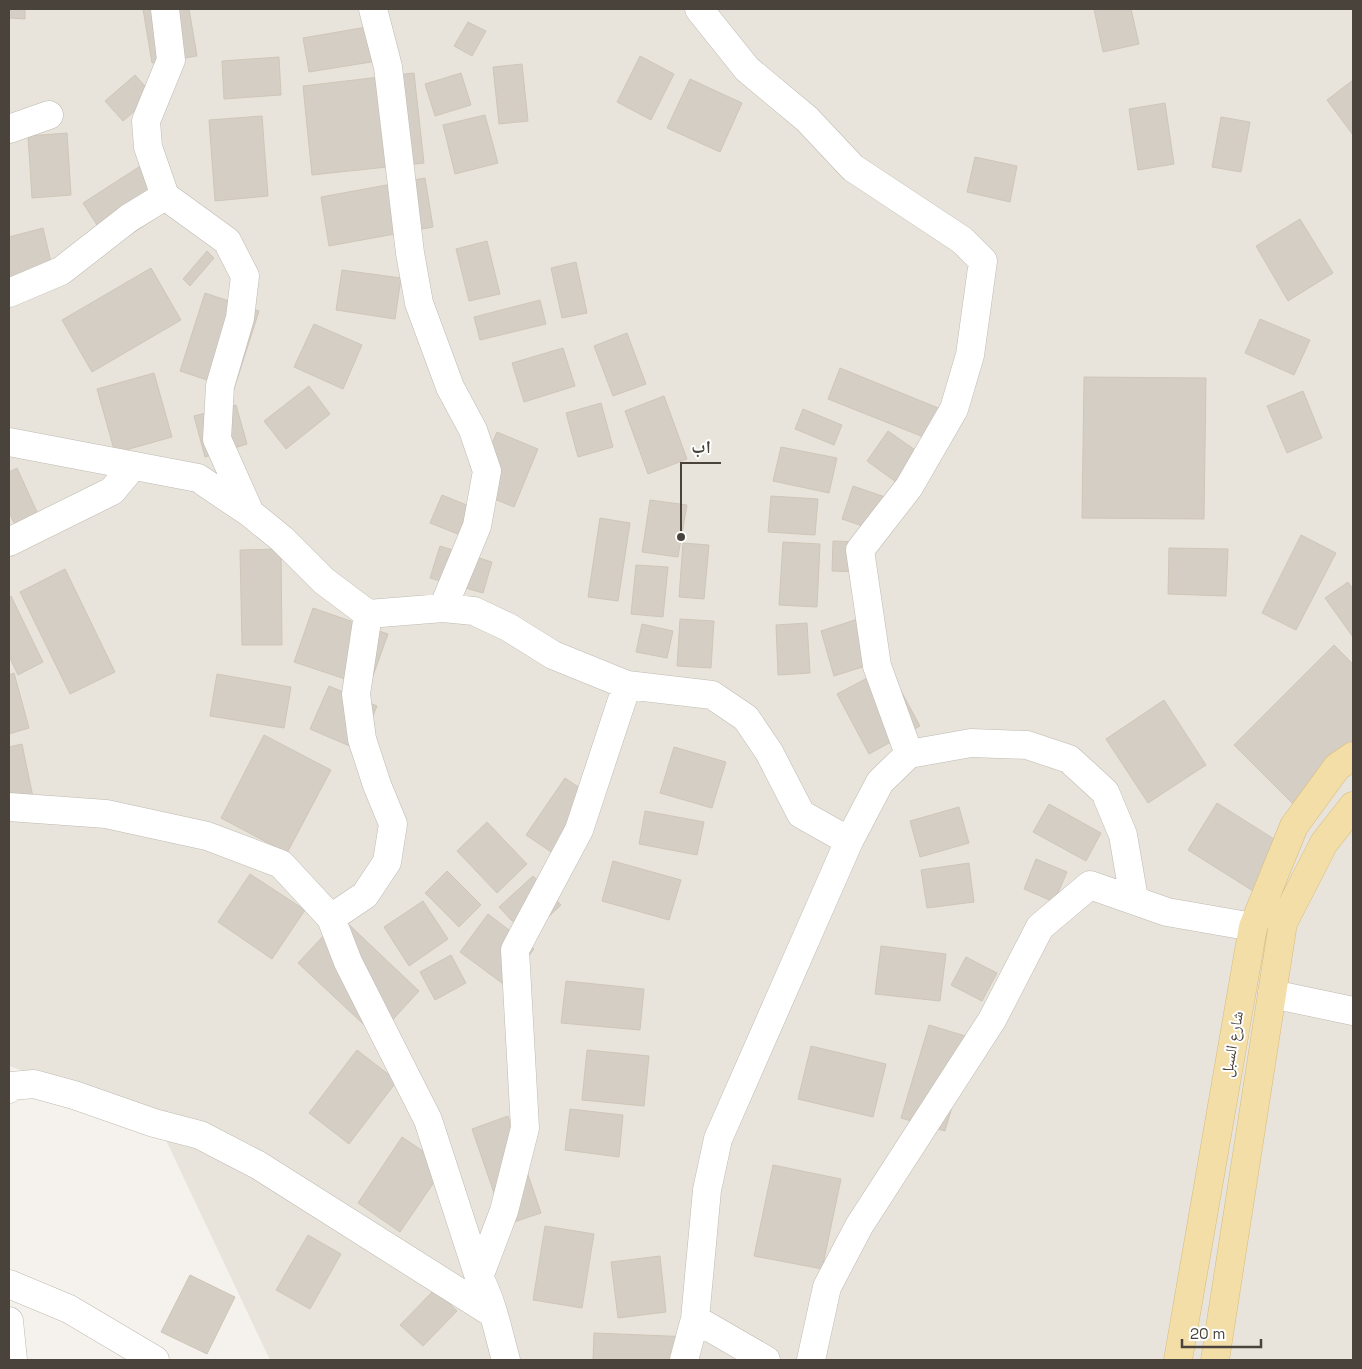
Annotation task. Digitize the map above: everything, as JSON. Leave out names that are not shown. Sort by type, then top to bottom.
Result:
[{"type":"main road","name":"شارع السبل","points":[[1178,1360],[1252,927],[1294,826],[1337,767],[1353,756]]},
{"type":"main road","name":"شارع السبل","points":[[1215,1360],[1283,924],[1324,843],[1353,806]]},
{"type":"street","points":[[165,9],[171,60],[146,121],[148,147],[165,196],[227,241],[245,276],[240,318],[220,386],[218,439],[250,514]]},
{"type":"street","points":[[373,9],[388,68],[410,253],[419,303],[450,386],[473,430],[487,471],[477,526],[442,608]]},
{"type":"street","points":[[699,9],[746,69],[807,119],[854,168],[962,240],[983,261],[970,355],[954,409],[909,487],[860,550],[877,666],[908,754]]},
{"type":"street","points":[[9,129],[49,116]]},
{"type":"street","points":[[9,292],[62,272],[129,218],[165,196]]},
{"type":"street","points":[[9,442],[198,478],[282,539],[324,582],[368,614],[442,608],[474,611],[508,627],[553,655],[627,685],[712,695],[746,718],[769,752],[801,814],[849,842]]},
{"type":"street","points":[[9,542],[112,491],[133,466]]},
{"type":"street","points":[[331,918],[365,895],[386,862],[393,824],[377,785],[362,739],[356,694],[368,614]]},
{"type":"street","points":[[479,1277],[504,1211],[525,1128],[515,950],[579,830],[627,685]]},
{"type":"street","points":[[684,1360],[695,1319],[707,1190],[718,1140],[849,842],[880,782],[908,754],[981,743],[1027,745],[1069,758],[1105,792],[1123,835],[1134,899]]},
{"type":"street","points":[[9,807],[106,814],[207,836],[281,864],[331,918],[348,962],[428,1120],[479,1277],[490,1297],[492,1313],[506,1360]]},
{"type":"street","points":[[812,1360],[827,1287],[859,1226],[992,1020],[1040,927],[1090,885],[1167,912],[1252,927]]},
{"type":"street","points":[[1272,994],[1353,1011]]},
{"type":"street","points":[[9,1089],[11,1086],[34,1084],[74,1095],[154,1123],[200,1135],[258,1165],[492,1313]]},
{"type":"street","points":[[9,1284],[69,1309],[155,1360]]},
{"type":"street","points":[[695,1319],[766,1360]]},
{"type":"street","points":[[9,1321],[12,1360]]},
{"type":"shaded area","points":[[9,9],[1353,9],[1353,1360],[270,1360],[154,1115],[9,1066]]},
{"type":"building","points":[[9,9],[25,9],[25,19],[9,18]]},
{"type":"building","points":[[143,9],[189,9],[197,56],[152,63]]},
{"type":"building","points":[[1094,9],[1131,9],[1139,44],[1103,52]]},
{"type":"building","points":[[468,22],[486,31],[472,56],[454,46]]},
{"type":"building","points":[[390,23],[396,58],[309,72],[303,38]]},
{"type":"building","points":[[640,56],[674,74],[651,120],[617,102]]},
{"type":"building","points":[[279,57],[281,95],[224,99],[222,61]]},
{"type":"building","points":[[522,64],[528,121],[499,124],[493,67]]},
{"type":"building","points":[[414,73],[424,163],[312,175],[303,86]]},
{"type":"building","points":[[461,73],[471,105],[435,116],[425,84]]},
{"type":"building","points":[[135,75],[153,95],[123,121],[105,101]]},
{"type":"building","points":[[690,79],[742,103],[720,152],[667,128]]},
{"type":"building","points":[[1353,80],[1353,135],[1327,100]]},
{"type":"building","points":[[1165,103],[1174,164],[1138,170],[1129,109]]},
{"type":"building","points":[[485,115],[498,163],[455,174],[443,125]]},
{"type":"building","points":[[262,116],[268,196],[215,201],[209,120]]},
{"type":"building","points":[[1221,117],[1250,122],[1241,172],[1212,167]]},
{"type":"building","points":[[67,133],[71,195],[32,198],[28,136]]},
{"type":"building","points":[[975,157],[1017,166],[1010,202],[967,192]]},
{"type":"building","points":[[145,163],[173,207],[111,247],[83,203]]},
{"type":"building","points":[[425,178],[433,227],[329,246],[321,197]]},
{"type":"building","points":[[1300,219],[1333,273],[1288,301],[1256,246]]},
{"type":"building","points":[[43,228],[54,275],[9,287],[9,237]]},
{"type":"building","points":[[487,241],[500,294],[469,301],[456,249]]},
{"type":"building","points":[[207,251],[214,258],[190,286],[183,279]]},
{"type":"building","points":[[576,262],[587,313],[562,318],[551,268]]},
{"type":"building","points":[[151,268],[181,320],[92,372],[62,320]]},
{"type":"building","points":[[342,270],[401,278],[395,319],[336,310]]},
{"type":"building","points":[[205,293],[259,311],[234,389],[180,371]]},
{"type":"building","points":[[540,300],[546,324],[480,340],[474,317]]},
{"type":"building","points":[[1260,319],[1310,340],[1294,375],[1245,353]]},
{"type":"building","points":[[314,324],[362,345],[343,389],[294,367]]},
{"type":"building","points":[[627,333],[646,384],[613,396],[594,346]]},
{"type":"building","points":[[563,348],[575,386],[524,402],[512,363]]},
{"type":"building","points":[[840,368],[958,416],[946,446],[828,399]]},
{"type":"building","points":[[154,373],[172,437],[115,453],[97,389]]},
{"type":"building","points":[[1084,377],[1206,378],[1204,519],[1082,518]]},
{"type":"building","points":[[309,386],[330,414],[286,449],[264,421]]},
{"type":"building","points":[[1303,391],[1322,438],[1287,453],[1267,406]]},
{"type":"building","points":[[664,396],[687,459],[648,474],[625,411]]},
{"type":"building","points":[[601,403],[613,447],[578,457],[566,413]]},
{"type":"building","points":[[236,405],[247,444],[205,457],[194,416]]},
{"type":"building","points":[[803,409],[842,425],[834,445],[795,429]]},
{"type":"building","points":[[888,431],[928,459],[907,490],[867,461]]},
{"type":"building","points":[[497,432],[538,449],[514,507],[472,490]]},
{"type":"building","points":[[781,447],[837,458],[829,493],[773,481]]},
{"type":"building","points":[[17,468],[43,525],[20,536],[9,512],[9,472]]},
{"type":"building","points":[[853,486],[885,497],[874,530],[842,519]]},
{"type":"building","points":[[442,495],[489,514],[478,542],[430,523]]},
{"type":"building","points":[[771,496],[818,499],[815,535],[768,532]]},
{"type":"building","points":[[650,500],[687,505],[678,557],[642,552]]},
{"type":"building","points":[[600,518],[630,523],[618,601],[588,597]]},
{"type":"building","points":[[1301,535],[1336,553],[1296,630],[1262,613]]},
{"type":"building","points":[[833,541],[860,542],[858,572],[832,571]]},
{"type":"building","points":[[783,542],[820,544],[817,607],[779,605]]},
{"type":"building","points":[[683,543],[709,545],[704,599],[679,597]]},
{"type":"building","points":[[440,546],[492,562],[483,593],[430,578]]},
{"type":"building","points":[[1169,548],[1228,549],[1226,596],[1168,594]]},
{"type":"building","points":[[281,549],[282,645],[242,645],[240,550]]},
{"type":"building","points":[[636,565],[668,567],[663,617],[631,614]]},
{"type":"building","points":[[65,569],[115,672],[70,694],[20,592]]},
{"type":"building","points":[[1348,582],[1353,589],[1353,637],[1325,598]]},
{"type":"building","points":[[11,596],[43,662],[18,675],[9,656],[9,598]]},
{"type":"building","points":[[313,608],[388,634],[369,687],[294,662]]},
{"type":"building","points":[[861,618],[875,663],[834,676],[821,631]]},
{"type":"building","points":[[680,619],[714,621],[711,668],[677,666]]},
{"type":"building","points":[[807,623],[810,673],[778,675],[776,625]]},
{"type":"building","points":[[642,624],[673,631],[667,658],[636,652]]},
{"type":"building","points":[[1334,645],[1353,664],[1353,743],[1293,804],[1234,745]]},
{"type":"building","points":[[888,667],[920,726],[869,754],[837,694]]},
{"type":"building","points":[[14,673],[29,728],[9,734],[9,675]]},
{"type":"building","points":[[217,674],[291,687],[284,728],[210,716]]},
{"type":"building","points":[[329,686],[377,706],[359,750],[310,729]]},
{"type":"building","points":[[1164,700],[1206,765],[1148,803],[1106,739]]},
{"type":"building","points":[[264,735],[331,770],[287,853],[221,818]]},
{"type":"building","points":[[22,744],[34,802],[9,808],[9,747]]},
{"type":"building","points":[[674,747],[726,762],[712,808],[660,793]]},
{"type":"building","points":[[565,778],[602,803],[563,860],[526,835]]},
{"type":"building","points":[[1217,803],[1282,844],[1253,891],[1188,850]]},
{"type":"building","points":[[1049,804],[1101,833],[1086,861],[1033,832]]},
{"type":"building","points":[[959,807],[969,843],[920,857],[910,821]]},
{"type":"building","points":[[645,811],[704,822],[697,855],[639,844]]},
{"type":"building","points":[[487,822],[527,864],[497,893],[457,851]]},
{"type":"building","points":[[1036,859],[1067,872],[1054,902],[1024,889]]},
{"type":"building","points":[[613,861],[681,880],[669,920],[602,901]]},
{"type":"building","points":[[969,863],[974,902],[927,908],[921,870]]},
{"type":"building","points":[[447,871],[481,905],[459,927],[425,893]]},
{"type":"building","points":[[250,874],[305,910],[272,959],[218,922]]},
{"type":"building","points":[[533,876],[561,905],[527,937],[499,907]]},
{"type":"building","points":[[423,901],[448,939],[409,966],[384,927]]},
{"type":"building","points":[[488,914],[534,949],[506,986],[460,952]]},
{"type":"building","points":[[341,917],[419,991],[377,1037],[298,963]]},
{"type":"building","points":[[881,946],[946,954],[940,1001],[875,994]]},
{"type":"building","points":[[451,955],[466,983],[435,1000],[420,972]]},
{"type":"building","points":[[966,957],[997,973],[982,1001],[951,985]]},
{"type":"building","points":[[566,981],[644,989],[640,1030],[561,1023]]},
{"type":"building","points":[[929,1025],[972,1038],[945,1131],[901,1118]]},
{"type":"building","points":[[811,1046],[886,1064],[873,1117],[798,1099]]},
{"type":"building","points":[[357,1050],[397,1081],[349,1144],[309,1113]]},
{"type":"building","points":[[587,1050],[649,1056],[644,1106],[582,1100]]},
{"type":"building","points":[[570,1109],[623,1115],[619,1157],[565,1150]]},
{"type":"building","points":[[508,1116],[541,1213],[505,1225],[472,1129]]},
{"type":"building","points":[[402,1137],[445,1166],[400,1232],[358,1203]]},
{"type":"building","points":[[773,1165],[841,1179],[822,1269],[754,1256]]},
{"type":"building","points":[[545,1226],[594,1234],[582,1308],[533,1300]]},
{"type":"building","points":[[308,1235],[341,1254],[310,1309],[276,1290]]},
{"type":"building","points":[[660,1256],[666,1312],[618,1318],[611,1262]]},
{"type":"building","points":[[190,1275],[235,1297],[207,1354],[161,1332]]},
{"type":"building","points":[[435,1289],[457,1311],[423,1346],[400,1325]]},
{"type":"building","points":[[594,1333],[692,1337],[691,1360],[593,1360]]},
{"type":"place","name":"اب","points":[[681,537]]}]
